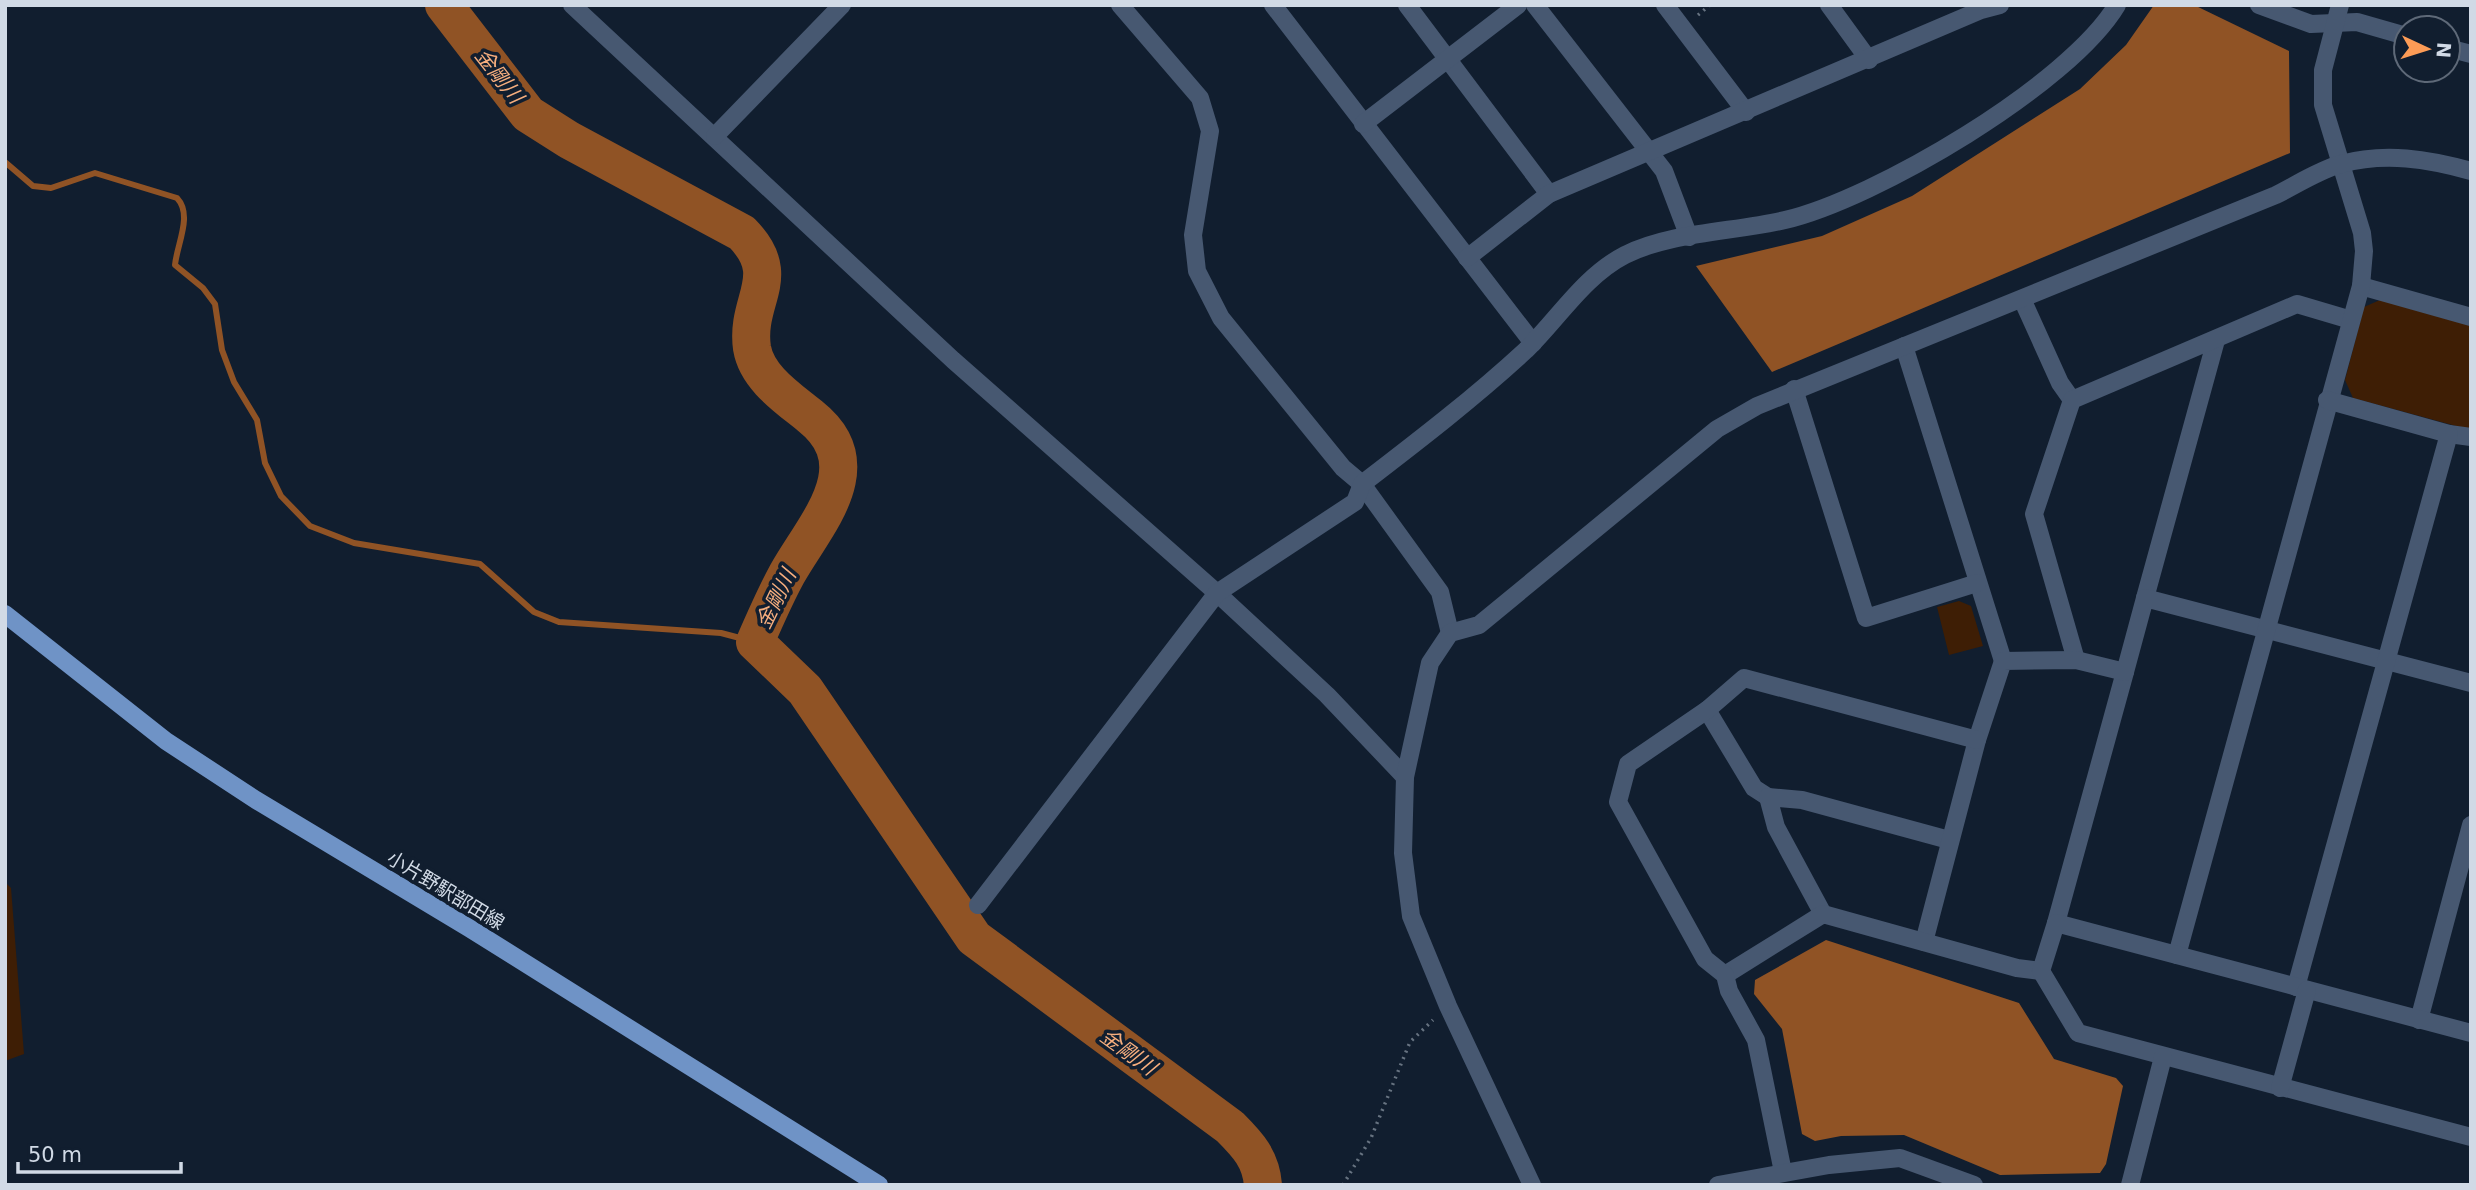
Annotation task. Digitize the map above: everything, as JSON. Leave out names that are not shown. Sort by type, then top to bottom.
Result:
[{"type":"main road","name":"小片野駅部田線","points":[[5,614],[166,740],[256,800],[469,928],[879,1185]]},
{"type":"street","points":[[572,5],[953,360],[1217,593],[1327,695],[1405,777]]},
{"type":"street","points":[[715,136],[842,5]]},
{"type":"street","points":[[1119,5],[1200,98],[1210,131],[1193,235],[1198,271],[1221,318],[1343,468],[1362,484],[1440,592],[1450,634]]},
{"type":"street","points":[[1273,5],[1533,343]]},
{"type":"street","points":[[1406,5],[1549,194]]},
{"type":"street","points":[[1363,124],[1518,5]]},
{"type":"street","points":[[1535,5],[1664,171],[1689,237]]},
{"type":"street","points":[[1665,5],[1746,112]]},
{"type":"street","points":[[1829,5],[1869,60]]},
{"type":"street","points":[[1468,258],[1549,194],[1869,60],[1980,8],[2000,5]]},
{"type":"street","points":[[978,905],[1217,593],[1355,502],[1362,484],[1429,433],[1533,343],[1584,286],[1624,256],[1689,237],[1772,223],[1821,211],[1885,181],[2041,84],[2084,47],[2117,5]]},
{"type":"street","points":[[2259,5],[2311,24],[2357,22],[2392,32]]},
{"type":"street","points":[[2177,955],[2327,400],[2361,286],[2362,233],[2323,105],[2323,70],[2340,5]]},
{"type":"street","points":[[1532,1185],[1448,1006],[1411,916],[1403,853],[1405,777],[1430,663],[1450,634],[1479,625],[1717,429],[1794,389],[2276,195],[2339,164],[2383,157],[2427,159],[2471,171]]},
{"type":"street","points":[[2361,286],[2471,317]]},
{"type":"street","points":[[2022,299],[2060,383],[2072,400]]},
{"type":"street","points":[[2076,660],[2034,514],[2072,400],[2297,304],[2351,320]]},
{"type":"street","points":[[2216,340],[2041,971],[2078,1033],[2471,1137]]},
{"type":"street","points":[[1904,346],[2003,661],[1977,740],[1924,942]]},
{"type":"street","points":[[1794,389],[1866,618],[1977,583]]},
{"type":"street","points":[[2327,400],[2471,437]]},
{"type":"street","points":[[2280,1088],[2302,988],[2449,433]]},
{"type":"street","points":[[2146,598],[2471,683]]},
{"type":"street","points":[[2003,661],[2076,660],[2125,672]]},
{"type":"street","points":[[1783,1172],[1756,1040],[1729,991],[1725,975],[1704,959],[1618,802],[1628,764],[1707,710],[1744,678],[1977,740]]},
{"type":"street","points":[[1707,710],[1754,788],[1768,797],[1802,800],[1949,840]]},
{"type":"street","points":[[1768,797],[1776,827],[1824,914],[2017,968],[2041,971]]},
{"type":"street","points":[[2419,1020],[2471,825]]},
{"type":"street","points":[[1725,975],[1824,914]]},
{"type":"street","points":[[2056,923],[2471,1033]]},
{"type":"street","points":[[2130,1185],[2163,1057]]},
{"type":"street","points":[[1718,1185],[1783,1172],[1900,1158],[1974,1185]]},
{"type":"path","points":[[1343,1185],[1371,1138],[1410,1042],[1448,1006]]},
{"type":"shaded area","points":[[2154,5],[2194,5],[2289,51],[2290,153],[1772,372],[1696,266],[1822,236],[1912,196],[2080,89],[2126,45]]},
{"type":"shaded area","points":[[2380,300],[2471,326],[2471,430],[2353,398],[2345,380],[2364,307]]},
{"type":"shaded area","points":[[1959,601],[1971,606],[1983,646],[1949,655],[1937,607]]},
{"type":"shaded area","points":[[5,882],[11,888],[24,1054],[5,1061]]},
{"type":"shaded area","points":[[1826,940],[2019,1003],[2054,1059],[2116,1078],[2123,1086],[2106,1164],[2100,1173],[2000,1175],[1904,1135],[1841,1136],[1815,1141],[1802,1134],[1782,1029],[1754,994],[1755,980]]},
{"type":"waterway","name":"金剛川","points":[[444,5],[528,114],[569,140],[742,233],[754,249],[761,263],[762,276],[751,331],[755,359],[767,378],[828,435],[837,455],[838,475],[833,495],[787,574],[755,642],[805,690],[974,938],[1230,1127],[1252,1153],[1260,1168],[1263,1185]]},
{"type":"waterway","points":[[5,162],[33,186],[51,188],[95,173],[177,198],[182,205],[184,221],[175,265],[203,288],[215,304],[222,350],[234,382],[257,420],[265,463],[281,496],[310,526],[354,543],[480,564],[534,612],[559,622],[721,633],[755,642]]}]
